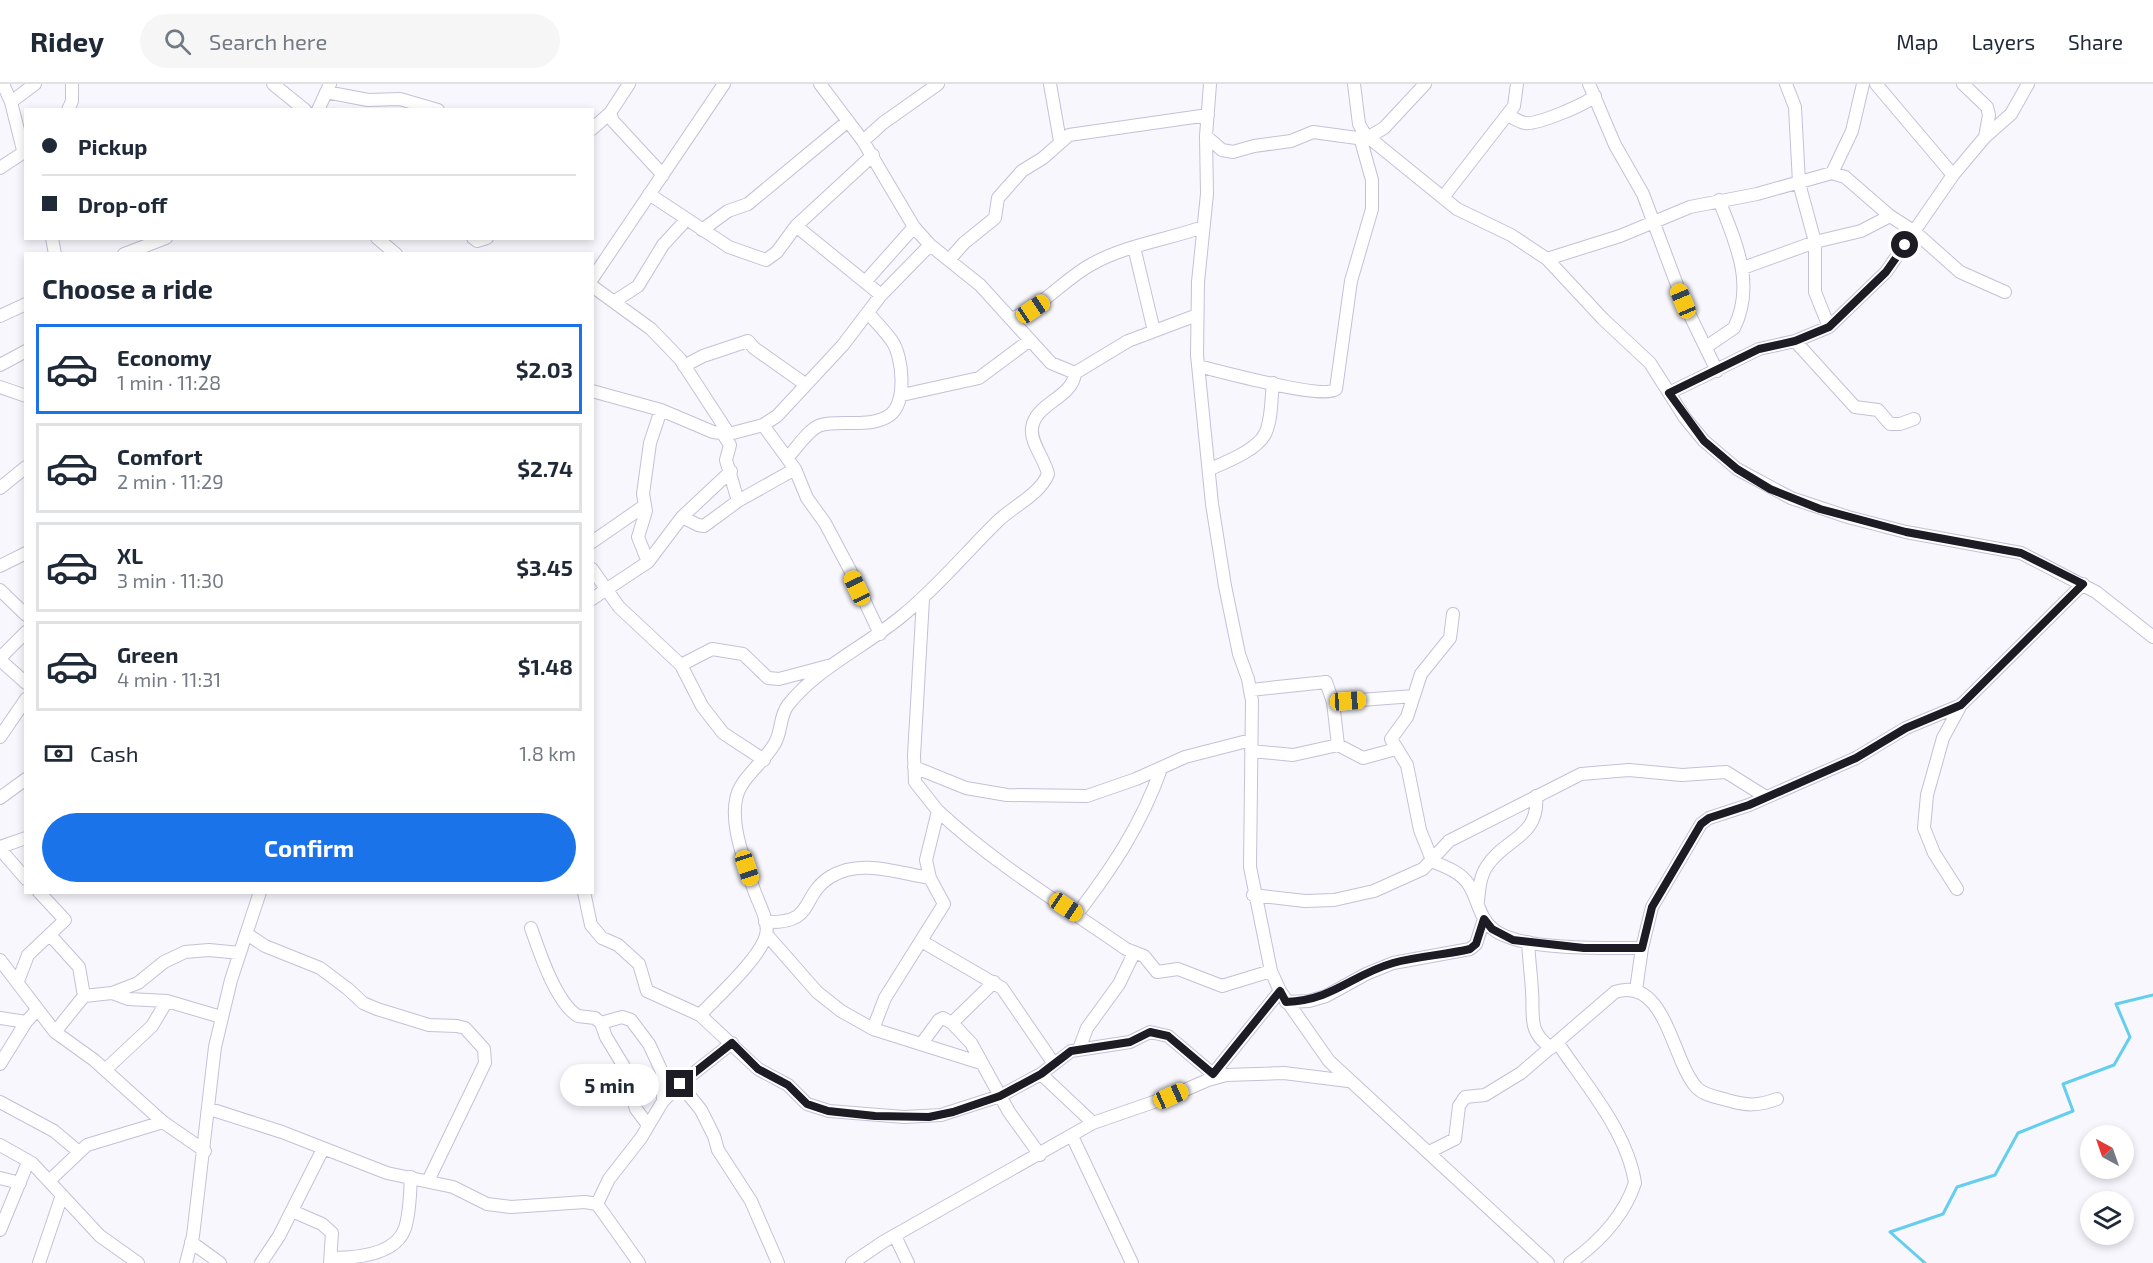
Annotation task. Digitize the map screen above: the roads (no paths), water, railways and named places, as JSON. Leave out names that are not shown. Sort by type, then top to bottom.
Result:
[{"type":"street","points":[[0,168],[21,154],[24,148],[11,102],[3,84]]},
{"type":"street","points":[[11,102],[35,84]]},
{"type":"street","points":[[69,108],[72,101],[72,84]]},
{"type":"street","points":[[273,84],[303,108]]},
{"type":"street","points":[[594,127],[610,113],[629,84]]},
{"type":"street","points":[[594,276],[724,84]]},
{"type":"street","points":[[820,84],[873,155],[915,228],[930,246],[980,285],[1051,363],[1075,373]]},
{"type":"street","points":[[863,141],[883,123],[938,84]]},
{"type":"street","points":[[1050,84],[1060,141]]},
{"type":"street","points":[[1210,84],[1206,136],[1207,194],[1197,315],[1198,366],[1225,586],[1239,654],[1250,690],[1249,847],[1253,895],[1270,970],[1283,997],[1329,1061],[1349,1082],[1429,1152],[1548,1263]]},
{"type":"street","points":[[1198,366],[1328,393],[1333,392],[1337,387],[1351,281],[1372,208],[1372,180],[1364,137],[1359,124],[1354,84]]},
{"type":"street","points":[[1206,136],[1222,150],[1233,152],[1254,146],[1291,141],[1313,132],[1364,137],[1384,128],[1425,84]]},
{"type":"street","points":[[1443,196],[1514,105],[1517,84]]},
{"type":"street","points":[[1589,84],[1603,122],[1642,194],[1683,301],[1717,371]]},
{"type":"street","points":[[1786,84],[1795,107],[1799,183],[1815,242],[1815,292],[1829,327]]},
{"type":"street","points":[[1832,173],[1852,131],[1863,84]]},
{"type":"street","points":[[1876,84],[1953,175]]},
{"type":"street","points":[[1963,84],[1987,107],[1989,115],[1985,137]]},
{"type":"street","points":[[1669,393],[1759,349],[1795,341],[1829,327],[1886,272],[1953,175],[1985,137],[2011,114],[2028,84]]},
{"type":"street","points":[[319,108],[328,88],[368,100],[400,99],[431,108]]},
{"type":"street","points":[[1508,114],[1524,123],[1533,123],[1584,104],[1595,96]]},
{"type":"street","points":[[610,113],[623,132],[663,175]]},
{"type":"street","points":[[949,260],[964,243],[995,218],[998,198],[1022,171],[1043,158],[1069,135],[1208,115]]},
{"type":"street","points":[[702,230],[728,211],[748,204],[848,121]]},
{"type":"street","points":[[1364,137],[1457,209],[1511,235],[1546,259],[1603,319],[1650,363],[1704,441],[1737,469],[1770,489],[1820,509],[1877,525],[2021,553],[2083,584],[2153,637]]},
{"type":"street","points":[[649,194],[729,246],[766,261],[777,252],[796,226],[873,155]]},
{"type":"street","points":[[1546,259],[1620,236],[1690,207],[1799,183],[1832,173],[1845,177],[1890,216],[1915,232],[1960,272],[2005,292]]},
{"type":"street","points":[[1706,346],[1732,331],[1736,324],[1744,291],[1743,268],[1719,200]]},
{"type":"street","points":[[1743,268],[1815,242],[1861,231],[1890,216]]},
{"type":"street","points":[[615,301],[638,286],[663,245],[686,219]]},
{"type":"street","points":[[796,226],[881,295]]},
{"type":"street","points":[[1012,318],[1044,301],[1087,267],[1110,255],[1203,227]]},
{"type":"street","points":[[865,282],[915,228]]},
{"type":"street","points":[[129,252],[161,240]]},
{"type":"street","points":[[379,240],[394,252]]},
{"type":"street","points":[[594,392],[661,410],[713,432],[726,434],[763,425],[777,416],[843,345],[881,295],[930,246]]},
{"type":"street","points":[[1134,247],[1154,331]]},
{"type":"street","points":[[594,287],[651,329],[684,366],[726,434],[730,445],[726,460],[738,501]]},
{"type":"street","points":[[0,316],[24,305]]},
{"type":"street","points":[[788,458],[819,426],[855,424],[889,416],[902,395],[898,356],[893,343],[868,313]]},
{"type":"street","points":[[700,1015],[757,952],[766,935],[765,922],[747,868],[736,814],[737,796],[742,784],[764,760],[776,741],[781,718],[787,707],[815,679],[880,634],[923,599],[996,523],[1046,479],[1047,470],[1032,433],[1033,423],[1071,385],[1075,373],[1128,341],[1197,315]]},
{"type":"street","points":[[902,395],[979,378],[1030,340]]},
{"type":"street","points":[[684,366],[703,356],[748,341],[754,348],[805,384]]},
{"type":"street","points":[[1795,341],[1856,406],[1878,410],[1890,424],[1900,424],[1914,419]]},
{"type":"street","points":[[0,365],[24,352]]},
{"type":"street","points":[[1210,469],[1254,445],[1263,437],[1269,421],[1273,383]]},
{"type":"street","points":[[0,387],[24,395]]},
{"type":"street","points":[[648,562],[638,537],[646,511],[643,490],[650,442],[661,410]]},
{"type":"street","points":[[763,425],[795,469],[804,492],[849,570],[880,634]]},
{"type":"street","points":[[0,488],[24,469]]},
{"type":"street","points":[[682,517],[702,526],[738,501],[795,469]]},
{"type":"street","points":[[594,598],[648,562],[682,517],[730,471]]},
{"type":"street","points":[[594,541],[645,506]]},
{"type":"street","points":[[0,566],[24,553]]},
{"type":"street","points":[[594,572],[606,591],[644,632],[681,665],[702,706],[723,733],[764,760]]},
{"type":"street","points":[[1957,889],[1934,853],[1924,828],[1934,769],[1943,738],[1961,705],[2083,584]]},
{"type":"street","points":[[0,590],[24,613]]},
{"type":"street","points":[[923,599],[914,767],[916,786],[938,811],[965,837],[1134,953],[1144,956],[1157,972],[1178,969],[1222,986],[1270,970]]},
{"type":"street","points":[[1454,614],[1450,638],[1421,674],[1407,717],[1391,739],[1407,765],[1420,830],[1432,860],[1453,870],[1466,881],[1484,919],[1502,935],[1528,942],[1584,948],[1642,948]]},
{"type":"street","points":[[24,634],[0,659],[24,681]]},
{"type":"street","points":[[681,665],[712,649],[743,654],[768,678],[779,679],[837,664]]},
{"type":"street","points":[[1250,690],[1324,682],[1328,685],[1333,702],[1338,745]]},
{"type":"street","points":[[1333,702],[1414,696]]},
{"type":"street","points":[[0,737],[24,702]]},
{"type":"street","points":[[1636,990],[1642,948],[1657,898],[1701,824],[1709,818],[1766,797],[1856,758],[1906,728],[1961,705]]},
{"type":"street","points":[[914,767],[966,788],[1007,795],[1087,796],[1161,769],[1185,757],[1251,746],[1293,755],[1338,745],[1363,758],[1396,749]]},
{"type":"street","points":[[1077,914],[1118,859],[1148,805],[1161,769]]},
{"type":"street","points":[[1253,895],[1305,901],[1357,896],[1416,873],[1432,860],[1437,851],[1449,841],[1581,774],[1629,770],[1682,775],[1726,772],[1766,797]]},
{"type":"street","points":[[0,798],[24,780]]},
{"type":"street","points":[[1478,907],[1485,870],[1536,818],[1536,796]]},
{"type":"street","points":[[873,1029],[885,998],[923,942],[944,904],[930,878],[927,856],[938,811]]},
{"type":"street","points":[[24,839],[0,848],[24,877]]},
{"type":"street","points":[[765,922],[778,922],[799,916],[805,911],[818,888],[830,877],[857,868],[874,867],[930,878]]},
{"type":"street","points":[[18,981],[28,955],[51,936],[65,920],[41,894]]},
{"type":"street","points":[[186,1263],[205,1151],[215,1047],[221,1017],[259,894]]},
{"type":"street","points":[[584,894],[591,925],[602,938],[618,945],[639,964],[647,992],[700,1015],[758,1069],[788,1085],[800,1100],[828,1111],[929,1117],[953,1112],[1000,1096],[1041,1074],[1071,1051],[1130,1042],[1150,1032],[1158,1032],[1180,1044],[1210,1077]]},
{"type":"street","points":[[1283,997],[1309,1001],[1326,996],[1366,974],[1394,963],[1470,949],[1476,944],[1484,919]]},
{"type":"street","points":[[531,928],[543,962],[566,1004],[578,1017],[596,1018],[601,1023],[606,1037],[623,1065],[636,1109],[648,1125]]},
{"type":"street","points":[[247,934],[266,946],[320,968],[363,1003],[429,1025],[465,1028],[484,1049],[485,1063],[428,1181]]},
{"type":"street","points":[[766,935],[817,992],[841,1011],[873,1029],[981,1064]]},
{"type":"street","points":[[51,936],[80,967],[84,996]]},
{"type":"street","points":[[923,942],[994,982],[1008,996],[1054,1064]]},
{"type":"street","points":[[1528,942],[1533,994],[1530,1014],[1540,1038],[1554,1045],[1611,1125],[1629,1159],[1635,1182],[1615,1220],[1590,1248],[1570,1263]]},
{"type":"street","points":[[55,1032],[84,996],[112,993],[138,983],[164,962],[185,952],[209,950],[240,953]]},
{"type":"street","points":[[1079,1049],[1087,1028],[1119,984],[1134,953]]},
{"type":"street","points":[[0,960],[55,1032],[105,1070],[163,1122],[205,1151]]},
{"type":"street","points":[[952,1023],[994,982]]},
{"type":"street","points":[[1429,1152],[1455,1139],[1459,1106],[1465,1097],[1473,1094],[1481,1097],[1521,1073],[1615,992],[1636,990],[1652,1002],[1691,1080],[1702,1092],[1749,1106],[1777,1099]]},
{"type":"street","points":[[112,993],[128,999],[167,1001],[221,1017]]},
{"type":"street","points":[[1210,1077],[1283,997]]},
{"type":"street","points":[[105,1070],[152,1026],[167,1001]]},
{"type":"street","points":[[0,1064],[37,1010]]},
{"type":"street","points":[[601,1023],[622,1017],[630,1019],[649,1044],[662,1072],[663,1101]]},
{"type":"street","points":[[0,1018],[26,1023]]},
{"type":"street","points":[[922,1043],[940,1019],[952,1023],[971,1043],[1000,1096],[1040,1155]]},
{"type":"street","points":[[597,1204],[609,1179],[663,1101],[679,1085],[732,1043]]},
{"type":"street","points":[[662,1072],[679,1085],[701,1110],[718,1150],[751,1201],[778,1263]]},
{"type":"street","points":[[852,1263],[1093,1123],[1171,1096],[1210,1077],[1284,1073],[1349,1082]]},
{"type":"street","points":[[1041,1074],[1064,1092],[1079,1112],[1093,1123]]},
{"type":"street","points":[[0,1102],[54,1131],[79,1152]]},
{"type":"street","points":[[210,1109],[371,1167],[453,1187],[487,1204],[551,1206],[585,1202],[597,1204],[639,1263]]},
{"type":"street","points":[[50,1180],[79,1152],[103,1139],[163,1122]]},
{"type":"street","points":[[1072,1136],[1132,1263]]},
{"type":"street","points":[[0,1145],[32,1163],[100,1236],[138,1263]]},
{"type":"street","points":[[261,1263],[292,1211],[323,1149]]},
{"type":"street","points":[[0,1230],[26,1167],[32,1163]]},
{"type":"street","points":[[292,1211],[322,1224],[332,1233],[331,1261],[377,1252],[398,1240],[406,1222],[411,1177]]},
{"type":"street","points":[[0,1178],[20,1183]]},
{"type":"street","points":[[39,1263],[62,1195]]},
{"type":"street","points":[[895,1236],[908,1263]]},
{"type":"street","points":[[191,1242],[220,1263]]},
{"type":"waterway","points":[[1925,1263],[1890,1232],[1943,1214],[1957,1187],[1995,1175],[2018,1133],[2073,1111],[2063,1084],[2114,1065],[2130,1037],[2116,1004],[2153,995]]}]
